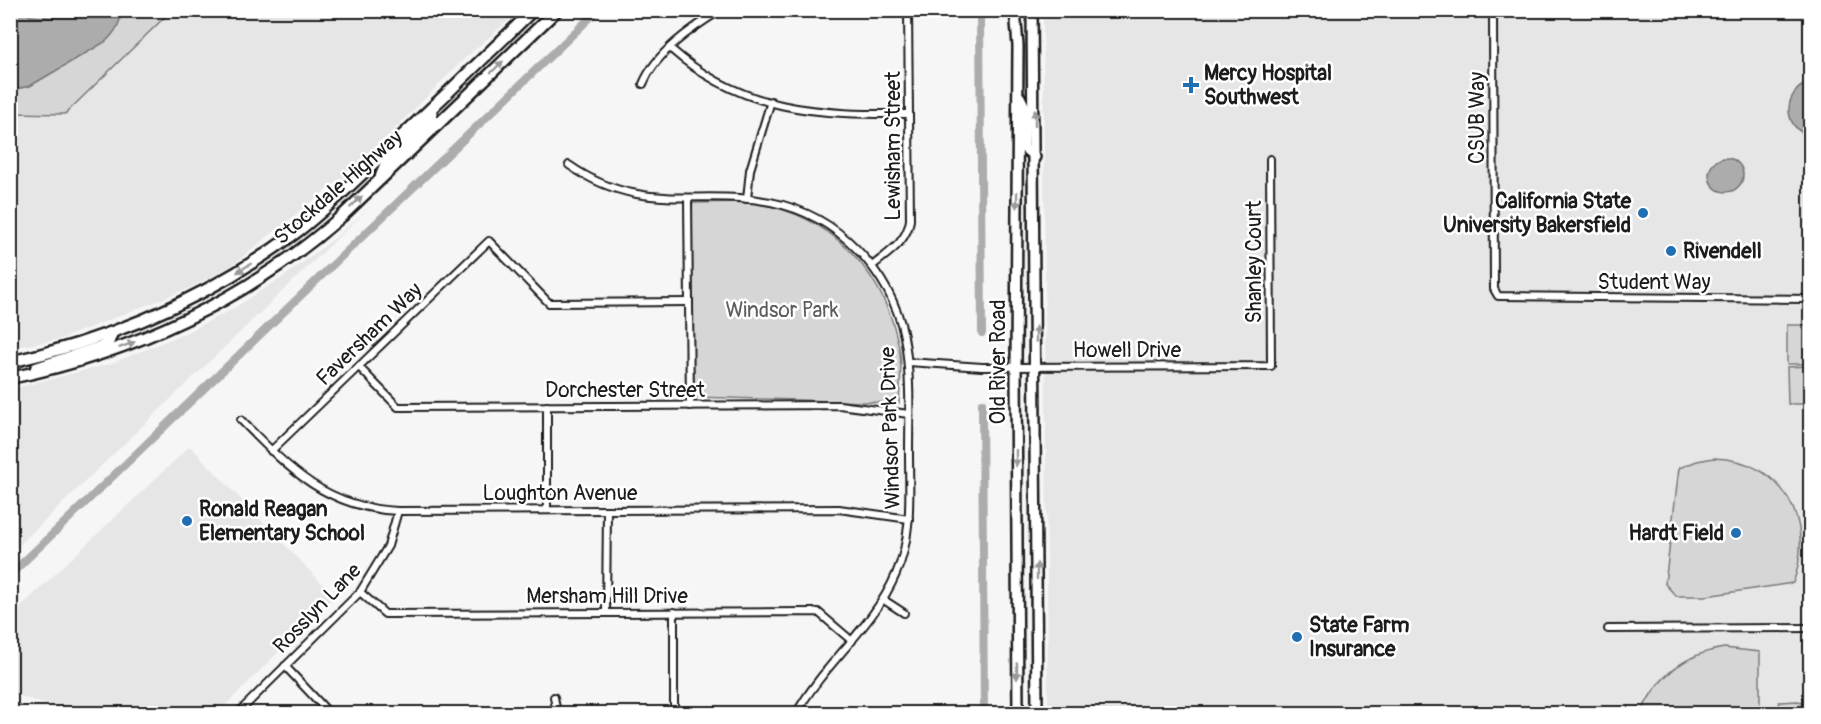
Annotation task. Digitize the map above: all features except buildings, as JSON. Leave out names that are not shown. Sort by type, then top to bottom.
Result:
[{"type":"main road","name":"Stockdale Highway","points":[[10,362],[64,349],[112,333],[186,302],[270,251],[328,206],[533,10]]},
{"type":"main road","name":"Stockdale Highway","points":[[10,378],[117,350],[179,323],[222,300],[313,241],[556,10]]},
{"type":"main road","name":"Old River Road","points":[[1015,10],[1018,46],[1016,367],[1018,714]]},
{"type":"main road","name":"Old River Road","points":[[1032,10],[1035,157],[1037,714]]},
{"type":"main road","points":[[1018,92],[1025,107],[1024,148],[1035,157]]},
{"type":"main road","points":[[380,179],[386,163],[432,118],[431,109]]},
{"type":"main road","points":[[23,376],[47,363],[102,346],[109,341],[112,333]]},
{"type":"street","points":[[643,84],[649,68],[721,10]]},
{"type":"street","name":"Lewisham Street","points":[[872,266],[902,241],[909,232],[908,10]]},
{"type":"street","name":"CSUB Way","points":[[1493,10],[1494,289],[1498,296]]},
{"type":"street","points":[[671,49],[688,64],[720,84],[771,101],[820,113],[909,114]]},
{"type":"street","points":[[747,199],[750,170],[771,101]]},
{"type":"street","name":"Shanley Court","points":[[1270,159],[1271,366]]},
{"type":"street","name":"Windsor Park Drive","points":[[569,165],[594,180],[628,193],[688,199],[747,199],[786,206],[817,219],[847,239],[872,266],[898,312],[908,362],[909,519],[904,554],[884,600],[815,683],[796,714]]},
{"type":"street","points":[[688,199],[690,406]]},
{"type":"street","name":"Faversham Way","points":[[271,451],[489,241],[549,303],[689,302]]},
{"type":"street","name":"Student Way","points":[[1498,296],[1810,299]]},
{"type":"street","name":"Howell Drive","points":[[908,362],[982,367],[1271,366]]},
{"type":"street","name":"Dorchester Street","points":[[359,367],[398,407],[839,405],[909,414]]},
{"type":"street","points":[[547,406],[547,510]]},
{"type":"street","name":"Loughton Avenue","points":[[242,420],[271,451],[303,479],[334,497],[371,508],[398,511],[839,509],[909,519]]},
{"type":"street","points":[[606,613],[607,510]]},
{"type":"street","name":"Rosslyn Lane","points":[[237,714],[360,592],[380,562],[398,511]]},
{"type":"street","name":"Mersham Hill Drive","points":[[360,592],[385,614],[818,612],[852,641]]},
{"type":"street","points":[[884,600],[904,613]]},
{"type":"street","points":[[674,612],[674,714]]},
{"type":"street","points":[[1608,629],[1810,628]]},
{"type":"street","points":[[285,666],[330,714]]},
{"type":"street","points":[[554,697],[557,714]]},
{"type":"shaded area","points":[[13,11],[27,11],[30,16],[52,18],[70,11],[121,11],[116,28],[105,42],[30,86],[11,90],[11,25],[16,17]]},
{"type":"shaded area","points":[[170,11],[520,11],[466,57],[362,162],[231,266],[192,287],[61,339],[11,348],[11,110],[70,110]]},
{"type":"shaded area","points":[[1043,11],[1810,11],[1810,713],[1048,713]]},
{"type":"shaded area","points":[[1810,82],[1810,136],[1801,132],[1794,125],[1789,109],[1794,93]]},
{"type":"shaded area","points":[[1726,158],[1738,163],[1743,175],[1738,187],[1726,192],[1714,187],[1709,175],[1714,163]]},
{"type":"shaded area","points":[[374,203],[11,553],[11,389],[110,364],[190,331],[234,308],[286,275],[335,238]]},
{"type":"shaded area","name":"Ronald Reagan Elementary School","points":[[190,446],[334,596],[218,713],[70,713],[11,693],[11,616]]},
{"type":"green space","points":[[10,11],[171,11],[65,114],[11,113]]},
{"type":"green space","name":"Windsor Park","points":[[745,202],[781,209],[831,234],[852,252],[869,274],[883,298],[893,325],[901,359],[899,403],[692,397],[692,203]]},
{"type":"green space","points":[[1787,325],[1810,325],[1810,364],[1787,364]]},
{"type":"green space","points":[[1810,366],[1810,404],[1788,404],[1787,367]]},
{"type":"green space","name":"Hardt Field","points":[[1714,458],[1738,461],[1759,470],[1775,482],[1788,498],[1796,517],[1800,538],[1799,560],[1793,583],[1706,596],[1676,596],[1665,584],[1679,468]]},
{"type":"green space","points":[[1724,648],[1760,652],[1760,713],[1641,713],[1655,688],[1674,669],[1696,656]]},
{"type":"green space","points":[[1798,701],[1810,704],[1810,713],[1779,713],[1779,702]]},
{"type":"waterway","points":[[10,575],[598,10]]},
{"type":"waterway","points":[[980,10],[982,333]]},
{"type":"waterway","points":[[982,403],[984,714]]},
{"type":"place","name":"Mercy Hospital Southwest","points":[[1191,85]]},
{"type":"place","name":"California State University Bakersfield","points":[[1643,213]]},
{"type":"place","name":"Rivendell","points":[[1671,251]]},
{"type":"place","name":"Ronald Reagan Elementary School","points":[[187,521]]},
{"type":"place","name":"Hardt Field","points":[[1736,533]]},
{"type":"place","name":"State Farm Insurance","points":[[1297,637]]}]
